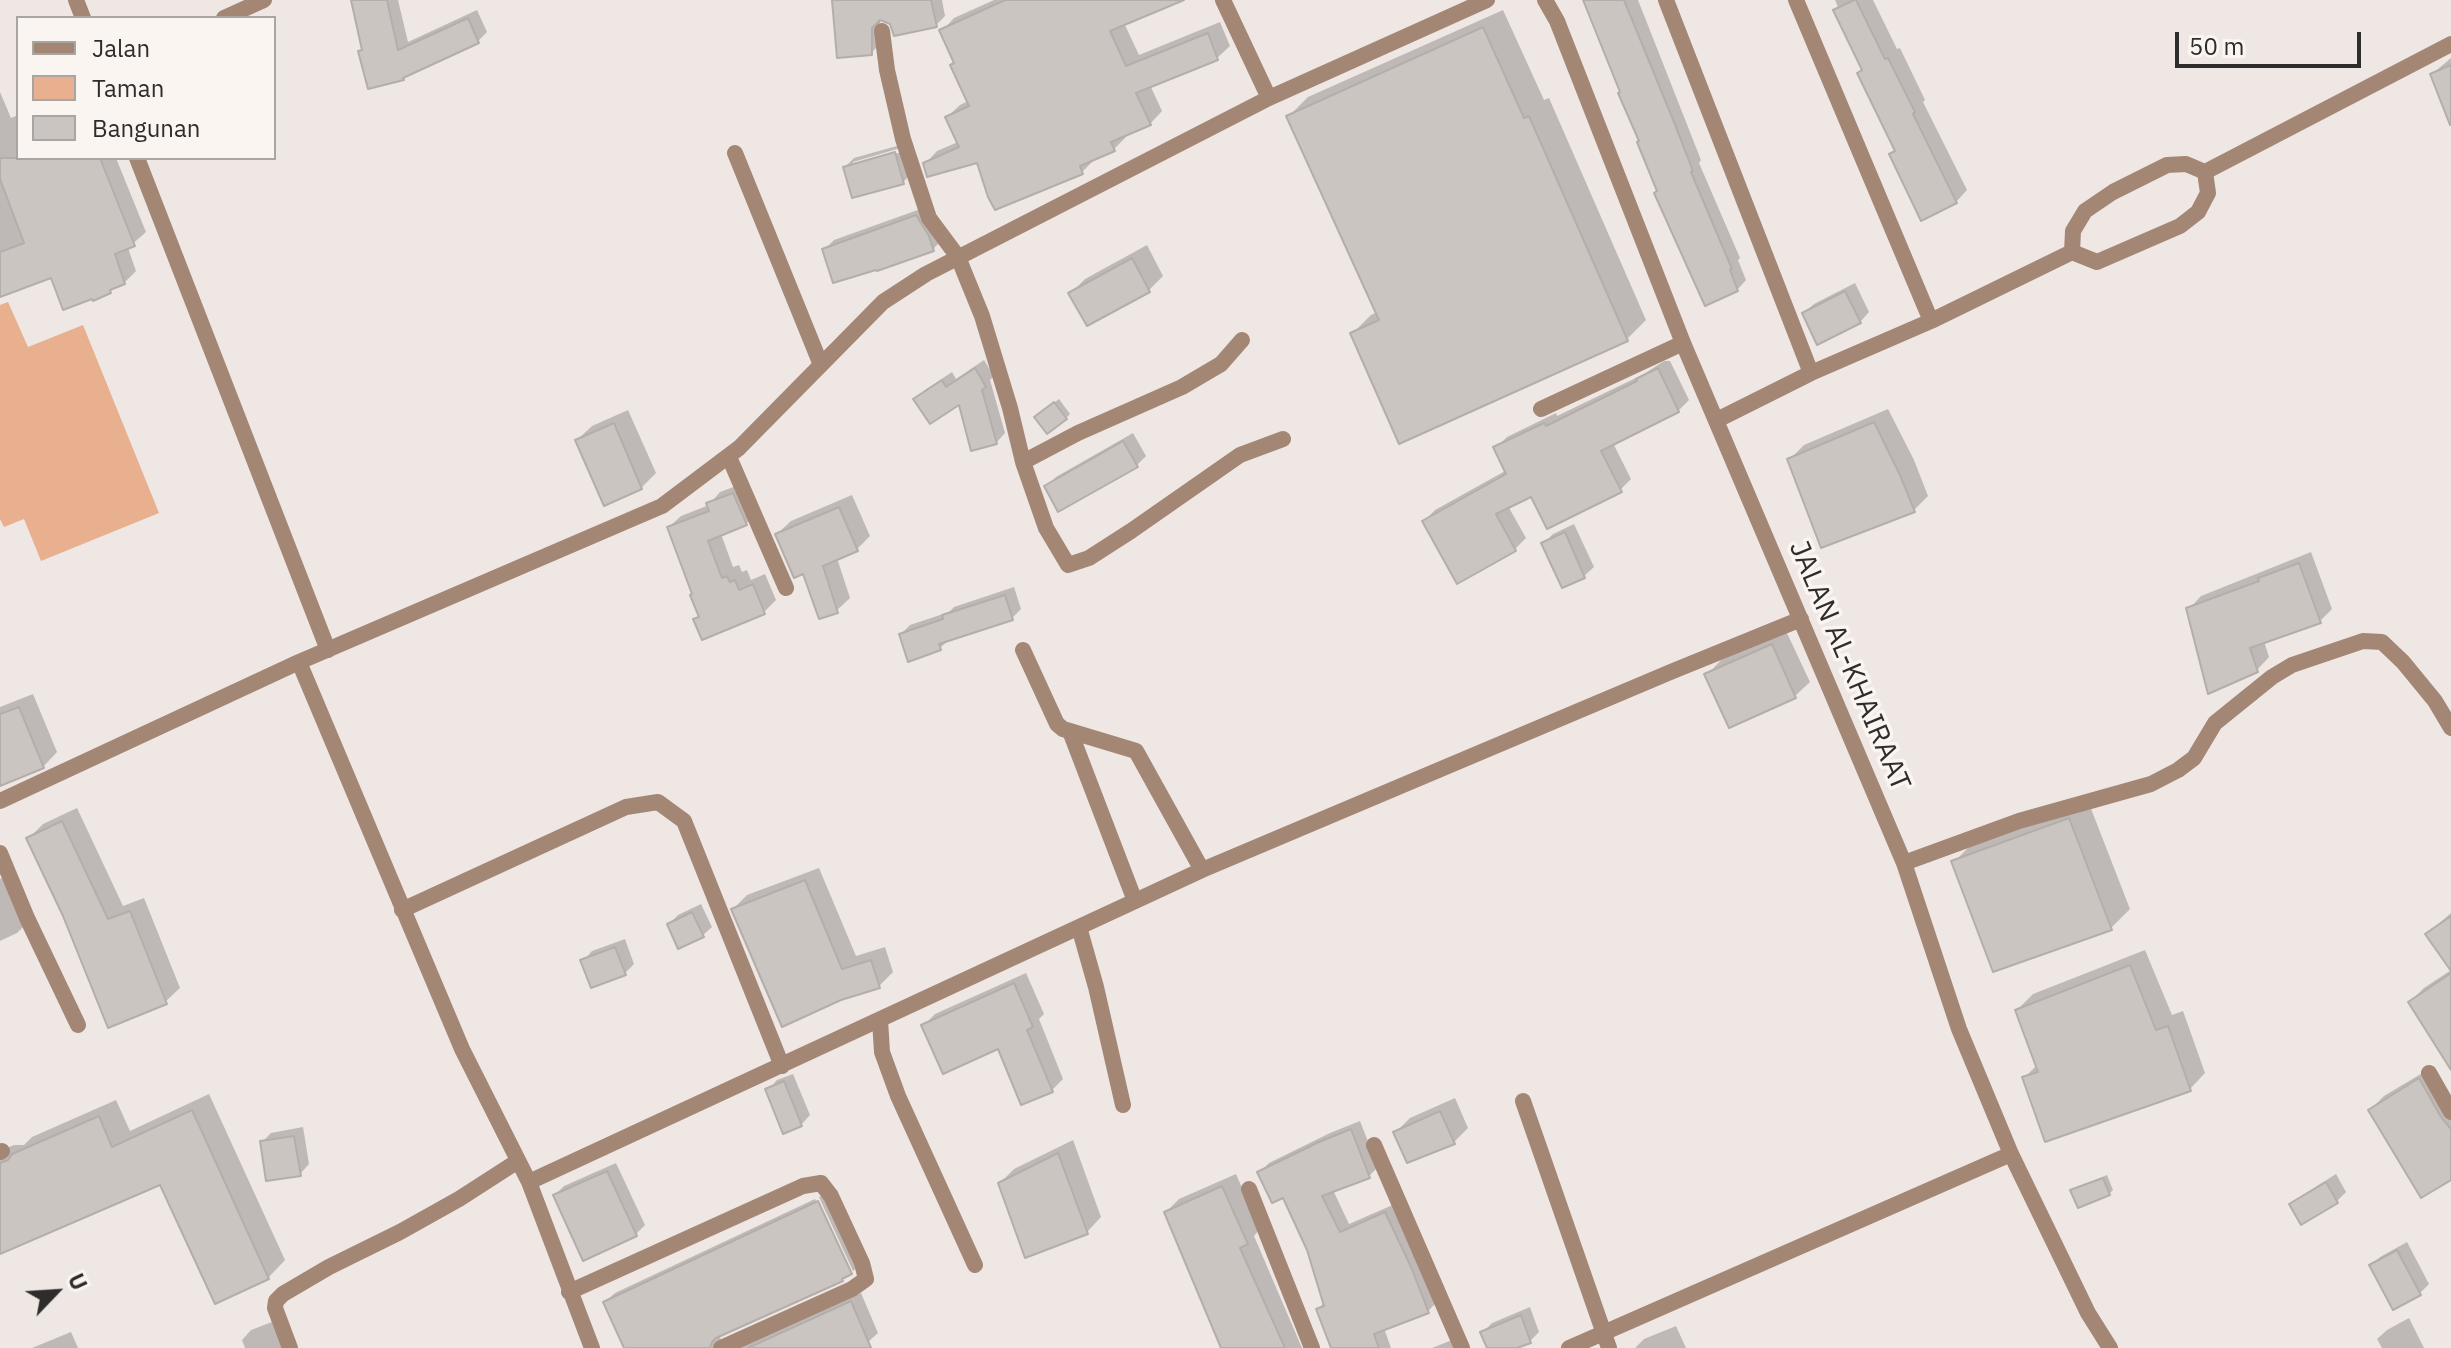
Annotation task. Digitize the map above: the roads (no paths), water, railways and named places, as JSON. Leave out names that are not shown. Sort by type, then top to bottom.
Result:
[{"type":"street","points":[[228,16],[264,0]]},
{"type":"street","points":[[1223,0],[1269,98]]},
{"type":"street","points":[[0,801],[299,662],[662,506],[729,457],[883,302],[926,274],[1269,98],[1487,0]]},
{"type":"street","name":"JALAN AL-KHAIRAAT","points":[[1545,0],[1557,21],[1683,343],[1904,863],[1959,1029],[2011,1154],[2088,1313],[2110,1348]]},
{"type":"street","points":[[1666,0],[1811,373]]},
{"type":"street","points":[[1796,0],[1931,321]]},
{"type":"street","points":[[882,31],[887,70],[907,152],[929,218],[958,257],[982,316],[1023,462],[1046,528],[1068,565],[1089,558],[1121,538],[1240,455],[1283,439]]},
{"type":"street","points":[[2205,172],[2451,44]]},
{"type":"street","points":[[735,153],[821,365]]},
{"type":"street","points":[[138,160],[328,650]]},
{"type":"street","points":[[2072,252],[2073,231],[2085,211],[2113,192],[2167,165],[2186,164],[2205,172]]},
{"type":"street","points":[[1717,420],[2072,252],[2097,262],[2180,226],[2198,212],[2208,193],[2205,172]]},
{"type":"street","points":[[1023,462],[1078,433],[1182,387],[1221,364],[1242,340]]},
{"type":"street","points":[[1541,409],[1683,343]]},
{"type":"street","points":[[729,457],[786,588]]},
{"type":"street","points":[[529,1182],[1202,870],[1801,619]]},
{"type":"street","points":[[1904,863],[2019,821],[2151,784],[2194,758],[2215,723],[2272,677],[2292,665],[2363,641],[2382,642],[2403,662],[2435,701],[2451,728]]},
{"type":"street","points":[[1023,650],[1057,724],[1071,734],[1136,751],[1202,870]]},
{"type":"street","points":[[299,662],[462,1049],[529,1182],[592,1348]]},
{"type":"street","points":[[1071,734],[1135,901]]},
{"type":"street","points":[[402,910],[626,807],[658,802],[684,821],[782,1066]]},
{"type":"street","points":[[0,853],[78,1025]]},
{"type":"street","points":[[1079,927],[1123,1105]]},
{"type":"street","points":[[880,1020],[882,1052],[898,1096],[975,1265]]},
{"type":"street","points":[[2429,1073],[2451,1112]]},
{"type":"street","points":[[1523,1101],[1606,1341]]},
{"type":"street","points":[[1374,1145],[1462,1348]]},
{"type":"street","points":[[1569,1348],[1606,1341],[2011,1154]]},
{"type":"street","points":[[290,1348],[275,1308],[276,1301],[283,1294],[459,1199],[518,1161]]},
{"type":"street","points":[[569,1292],[803,1186],[821,1183],[831,1196],[862,1263],[866,1279],[852,1289],[721,1348]]},
{"type":"street","points":[[1249,1189],[1312,1348]]}]
